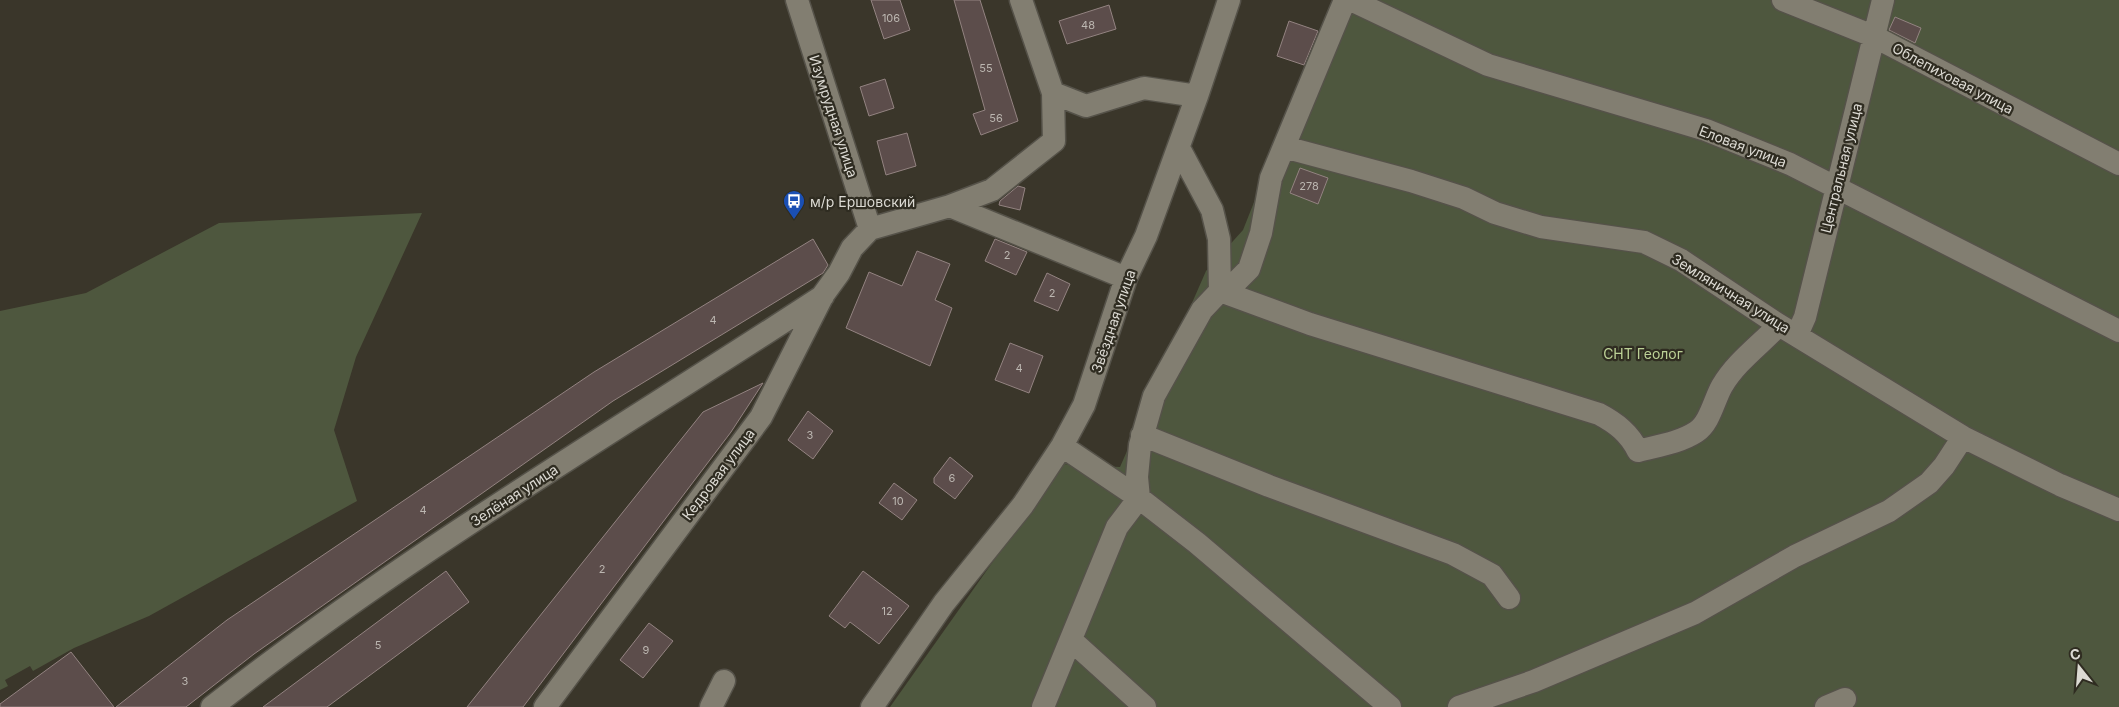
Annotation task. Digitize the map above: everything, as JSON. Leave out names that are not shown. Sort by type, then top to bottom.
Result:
[{"type":"street","name":"Изумрудная улица","points":[[797,0],[870,229]]},
{"type":"street","points":[[870,229],[950,206],[992,190],[1054,141],[1053,93],[1021,0]]},
{"type":"street","name":"Звёздная улица","points":[[872,707],[944,603],[1023,505],[1062,446],[1084,405],[1126,278],[1146,236],[1197,96],[1229,0]]},
{"type":"street","points":[[1043,707],[1117,527],[1139,498],[1137,477],[1142,435],[1154,396],[1202,310],[1220,291],[1236,282],[1249,269],[1261,233],[1271,178],[1344,0]]},
{"type":"street","name":"Еловая улица","points":[[1351,0],[1488,65],[1706,130],[1836,185],[2119,331]]},
{"type":"street","name":"Облепиховая улица","points":[[1783,0],[1873,36],[2119,164]]},
{"type":"street","name":"Центральная улица","points":[[1788,330],[1805,317],[1883,0]]},
{"type":"street","points":[[1053,93],[1086,106],[1144,88],[1197,96]]},
{"type":"street","name":"Земляничная улица","points":[[1284,147],[1410,181],[1464,198],[1495,213],[1541,227],[1644,242],[1681,260],[1788,330],[1963,437],[2060,485],[2119,510]]},
{"type":"street","points":[[1178,148],[1212,210],[1219,239],[1220,291]]},
{"type":"street","points":[[950,206],[1126,278]]},
{"type":"street","name":"Кедровая улица","points":[[545,707],[761,417],[823,296],[840,273],[852,248],[870,229]]},
{"type":"street","points":[[1220,291],[1310,324],[1600,414],[1618,424],[1633,441],[1638,451],[1676,442],[1698,431],[1709,415],[1722,386],[1736,366],[1788,330]]},
{"type":"street","name":"Зелёная улица","points":[[212,707],[257,672],[430,549],[823,296]]},
{"type":"street","points":[[1142,435],[1269,486],[1452,554],[1492,575],[1509,598]]},
{"type":"street","points":[[1459,707],[1534,681],[1695,613],[1795,556],[1889,511],[1929,482],[1944,466],[1963,437]]},
{"type":"street","points":[[1062,446],[1139,498],[1258,593],[1390,707]]},
{"type":"street","points":[[1071,640],[1145,707]]},
{"type":"street","points":[[711,707],[724,681]]},
{"type":"green space","name":"СНТ Геолог","points":[[1334,0],[2119,0],[2119,707],[890,707],[1062,464],[1120,467],[1206,271],[1243,230]]},
{"type":"green space","points":[[422,213],[356,357],[334,430],[357,501],[149,616],[74,648],[33,671],[30,666],[5,680],[8,686],[0,690],[0,311],[86,293],[219,223]]},
{"type":"building","points":[[871,0],[900,0],[910,30],[884,39]]},
{"type":"building","points":[[954,0],[980,0],[1018,121],[981,135],[973,114],[985,110]]},
{"type":"building","points":[[1109,5],[1116,29],[1067,44],[1059,21]]},
{"type":"building","points":[[1895,17],[1921,28],[1915,43],[1889,30]]},
{"type":"building","points":[[1289,21],[1318,31],[1304,65],[1277,56]]},
{"type":"building","points":[[885,79],[894,108],[869,116],[860,87]]},
{"type":"building","points":[[907,133],[916,166],[886,175],[877,141]]},
{"type":"building","points":[[1300,168],[1328,178],[1318,204],[1290,193]]},
{"type":"building","points":[[1018,186],[1025,188],[1020,210],[999,205],[1000,201]]},
{"type":"building","points":[[813,239],[828,265],[823,273],[613,401],[254,654],[186,707],[116,707],[227,620],[594,372]]},
{"type":"building","points":[[995,239],[1027,252],[1016,275],[985,261]]},
{"type":"building","points":[[917,251],[950,264],[935,300],[952,308],[930,366],[846,328],[869,272],[902,286]]},
{"type":"building","points":[[1047,273],[1070,284],[1058,311],[1034,301]]},
{"type":"building","points":[[1010,343],[1043,356],[1029,393],[995,380]]},
{"type":"building","points":[[763,383],[731,432],[523,707],[467,707],[703,412]]},
{"type":"building","points":[[808,411],[833,431],[813,459],[788,440]]},
{"type":"building","points":[[950,457],[973,476],[955,499],[934,483],[934,478]]},
{"type":"building","points":[[894,483],[917,500],[902,520],[879,503]]},
{"type":"building","points":[[446,571],[469,602],[327,707],[263,707]]},
{"type":"building","points":[[863,571],[909,606],[879,644],[850,622],[845,628],[829,616]]},
{"type":"building","points":[[649,623],[673,641],[643,678],[620,660]]},
{"type":"building","points":[[71,652],[114,707],[0,707],[0,704]]},
{"type":"place","name":"м/р Ершовский","points":[[794,220]]}]
